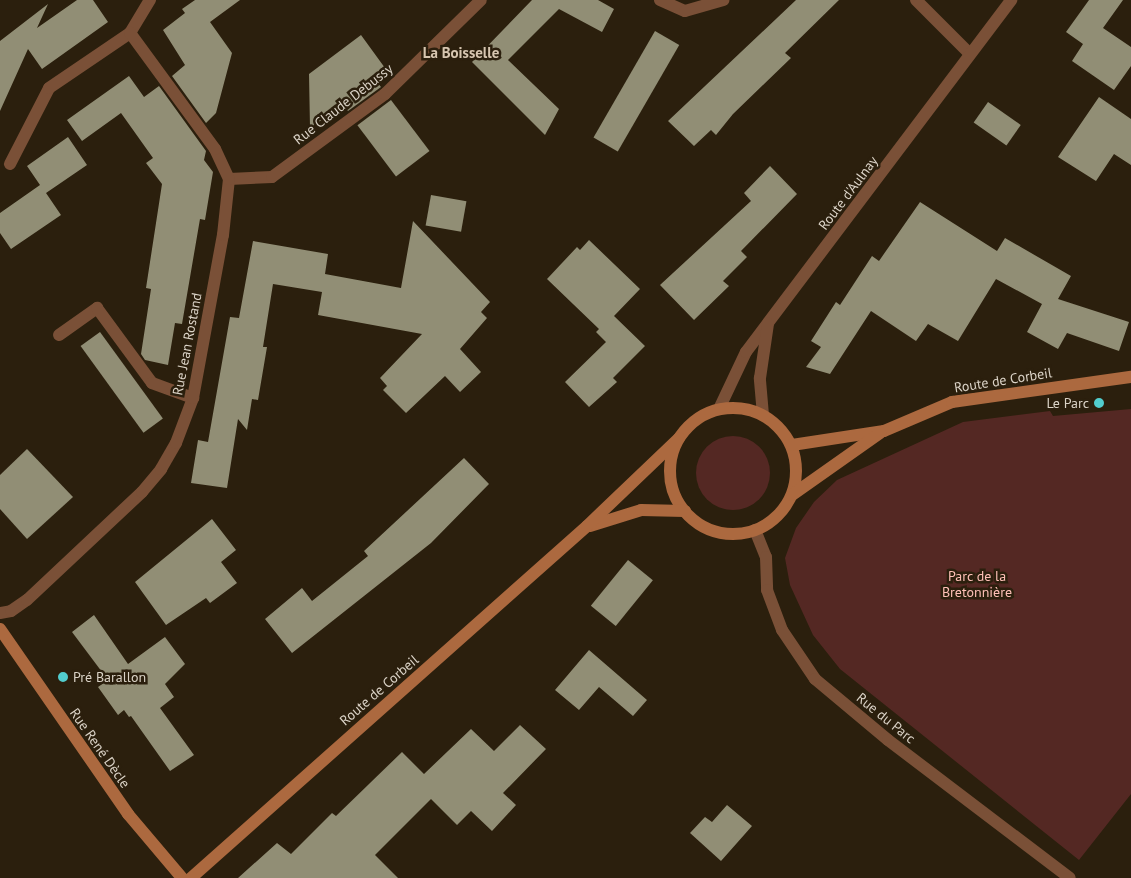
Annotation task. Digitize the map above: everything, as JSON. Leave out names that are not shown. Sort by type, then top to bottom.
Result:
[{"type":"main road","name":"Route de Corbeil","points":[[792,495],[884,431],[952,402],[1131,377]]},
{"type":"main road","points":[[734,408],[763,415],[776,424],[792,445],[796,465],[792,495],[783,510],[755,530],[736,534],[717,532],[699,524],[685,511],[674,495],[670,476],[671,456],[679,438],[689,425],[719,409],[734,408]]},
{"type":"main road","name":"Route de Corbeil","points":[[792,445],[884,431]]},
{"type":"main road","name":"Route de Corbeil","points":[[191,878],[588,526],[679,438]]},
{"type":"main road","points":[[588,526],[641,510],[685,511]]},
{"type":"main road","name":"Rue René Dècle","points":[[0,629],[128,814],[182,878]]},
{"type":"street","points":[[10,164],[49,88],[130,33],[150,0]]},
{"type":"street","name":"Rue Claude Debussy","points":[[229,179],[272,177],[386,94],[481,0]]},
{"type":"street","points":[[660,0],[685,11],[723,0]]},
{"type":"street","points":[[916,0],[970,54]]},
{"type":"street","name":"Route d'Aulnay","points":[[719,409],[746,352],[1011,0]]},
{"type":"street","points":[[130,33],[215,149],[229,179]]},
{"type":"street","name":"Rue Jean Rostand","points":[[0,613],[11,611],[27,600],[142,492],[161,469],[176,443],[193,398],[223,235],[229,179]]},
{"type":"street","points":[[59,335],[97,308],[152,383],[193,398]]},
{"type":"street","points":[[763,415],[760,378],[769,321]]},
{"type":"street","name":"Rue du Parc","points":[[755,530],[766,557],[766,590],[782,630],[815,679],[888,740],[1070,878]]},
{"type":"green space","name":"Parc de la Bretonnière","points":[[1131,409],[1131,794],[1079,860],[840,669],[813,635],[790,585],[785,558],[796,528],[814,502],[837,480],[963,422],[1050,411],[1053,416]]},
{"type":"green space","points":[[726,436],[740,436],[754,442],[764,452],[770,466],[770,480],[764,494],[754,504],[740,510],[726,510],[712,504],[702,494],[696,480],[696,466],[702,452],[712,442]]},
{"type":"building","points":[[77,0],[93,0],[108,22],[42,69],[28,49],[0,111],[0,41],[48,4],[37,28]]},
{"type":"building","points":[[195,0],[240,0],[210,22],[232,53],[216,113],[206,123],[172,76],[185,65],[163,30],[185,13],[182,9]]},
{"type":"building","points":[[532,0],[598,0],[614,9],[602,32],[559,9],[508,60],[559,109],[545,135],[472,62]]},
{"type":"building","points":[[796,0],[839,0],[785,53],[791,58],[733,114],[716,135],[711,130],[694,146],[668,121]]},
{"type":"building","points":[[1089,0],[1123,0],[1103,28],[1131,47],[1131,66],[1114,90],[1072,61],[1083,44],[1066,32]]},
{"type":"building","points":[[655,31],[679,45],[618,152],[594,138]]},
{"type":"building","points":[[361,35],[385,68],[373,77],[381,87],[348,111],[343,105],[310,128],[309,74]]},
{"type":"building","points":[[129,76],[144,97],[159,86],[206,151],[204,160],[213,172],[205,220],[200,219],[182,324],[175,323],[168,365],[145,360],[141,354],[151,289],[146,288],[162,184],[146,163],[153,158],[121,113],[82,141],[67,120]]},
{"type":"building","points":[[1099,97],[1131,119],[1131,165],[1114,154],[1096,181],[1058,157]]},
{"type":"building","points":[[391,100],[430,151],[396,176],[357,125]]},
{"type":"building","points":[[988,102],[1021,125],[1006,145],[974,122]]},
{"type":"building","points":[[68,137],[87,165],[46,193],[61,215],[11,249],[0,233],[0,213],[40,185],[27,166]]},
{"type":"building","points":[[770,166],[797,194],[741,251],[747,257],[723,281],[729,286],[694,320],[660,285],[751,201],[744,193]]},
{"type":"building","points":[[431,195],[466,201],[461,232],[426,226]]},
{"type":"building","points":[[920,202],[997,251],[1005,238],[1071,276],[1058,299],[1129,322],[1119,351],[1067,333],[1058,349],[1027,332],[1042,304],[996,279],[958,341],[928,324],[916,341],[871,311],[830,374],[806,367],[821,347],[811,341],[836,302],[840,305],[872,256],[879,261]]},
{"type":"building","points":[[413,221],[490,302],[481,312],[487,318],[460,349],[481,372],[460,392],[445,376],[406,413],[383,390],[387,386],[380,378],[422,334],[318,315],[322,292],[273,284],[263,347],[267,347],[258,400],[252,399],[247,430],[238,419],[227,488],[191,483],[198,440],[208,442],[230,317],[239,318],[253,241],[328,254],[325,274],[401,288]]},
{"type":"building","points":[[589,240],[640,289],[614,316],[645,346],[613,378],[617,382],[589,407],[565,382],[606,342],[596,332],[599,329],[547,279],[577,247],[580,250]]},
{"type":"building","points":[[100,332],[163,419],[143,433],[81,346]]},
{"type":"building","points":[[27,449],[73,497],[27,539],[0,509],[0,475]]},
{"type":"building","points":[[464,458],[489,484],[431,543],[292,653],[265,619],[302,588],[312,601],[368,556],[364,551]]},
{"type":"building","points":[[212,519],[236,550],[221,562],[237,583],[210,603],[206,598],[166,625],[135,582]]},
{"type":"building","points":[[628,560],[653,580],[616,626],[591,606]]},
{"type":"building","points":[[94,615],[128,664],[165,637],[185,664],[165,684],[174,697],[160,708],[194,755],[170,771],[131,716],[129,717],[124,710],[118,715],[98,687],[108,680],[72,632]]},
{"type":"building","points":[[589,650],[647,700],[633,716],[599,687],[579,710],[555,690]]},
{"type":"building","points":[[520,725],[546,749],[503,793],[516,805],[492,831],[471,811],[457,825],[431,799],[375,855],[398,878],[238,878],[277,843],[291,854],[332,813],[336,816],[402,752],[424,774],[471,729],[494,751]]},
{"type":"building","points":[[727,805],[752,826],[721,861],[690,833],[705,817],[712,822]]},
{"type":"place","name":"Le Parc","points":[[1099,403]]},
{"type":"place","name":"Pré Barallon","points":[[63,677]]},
{"type":"district","name":"La Boisselle","points":[[461,53]]}]
